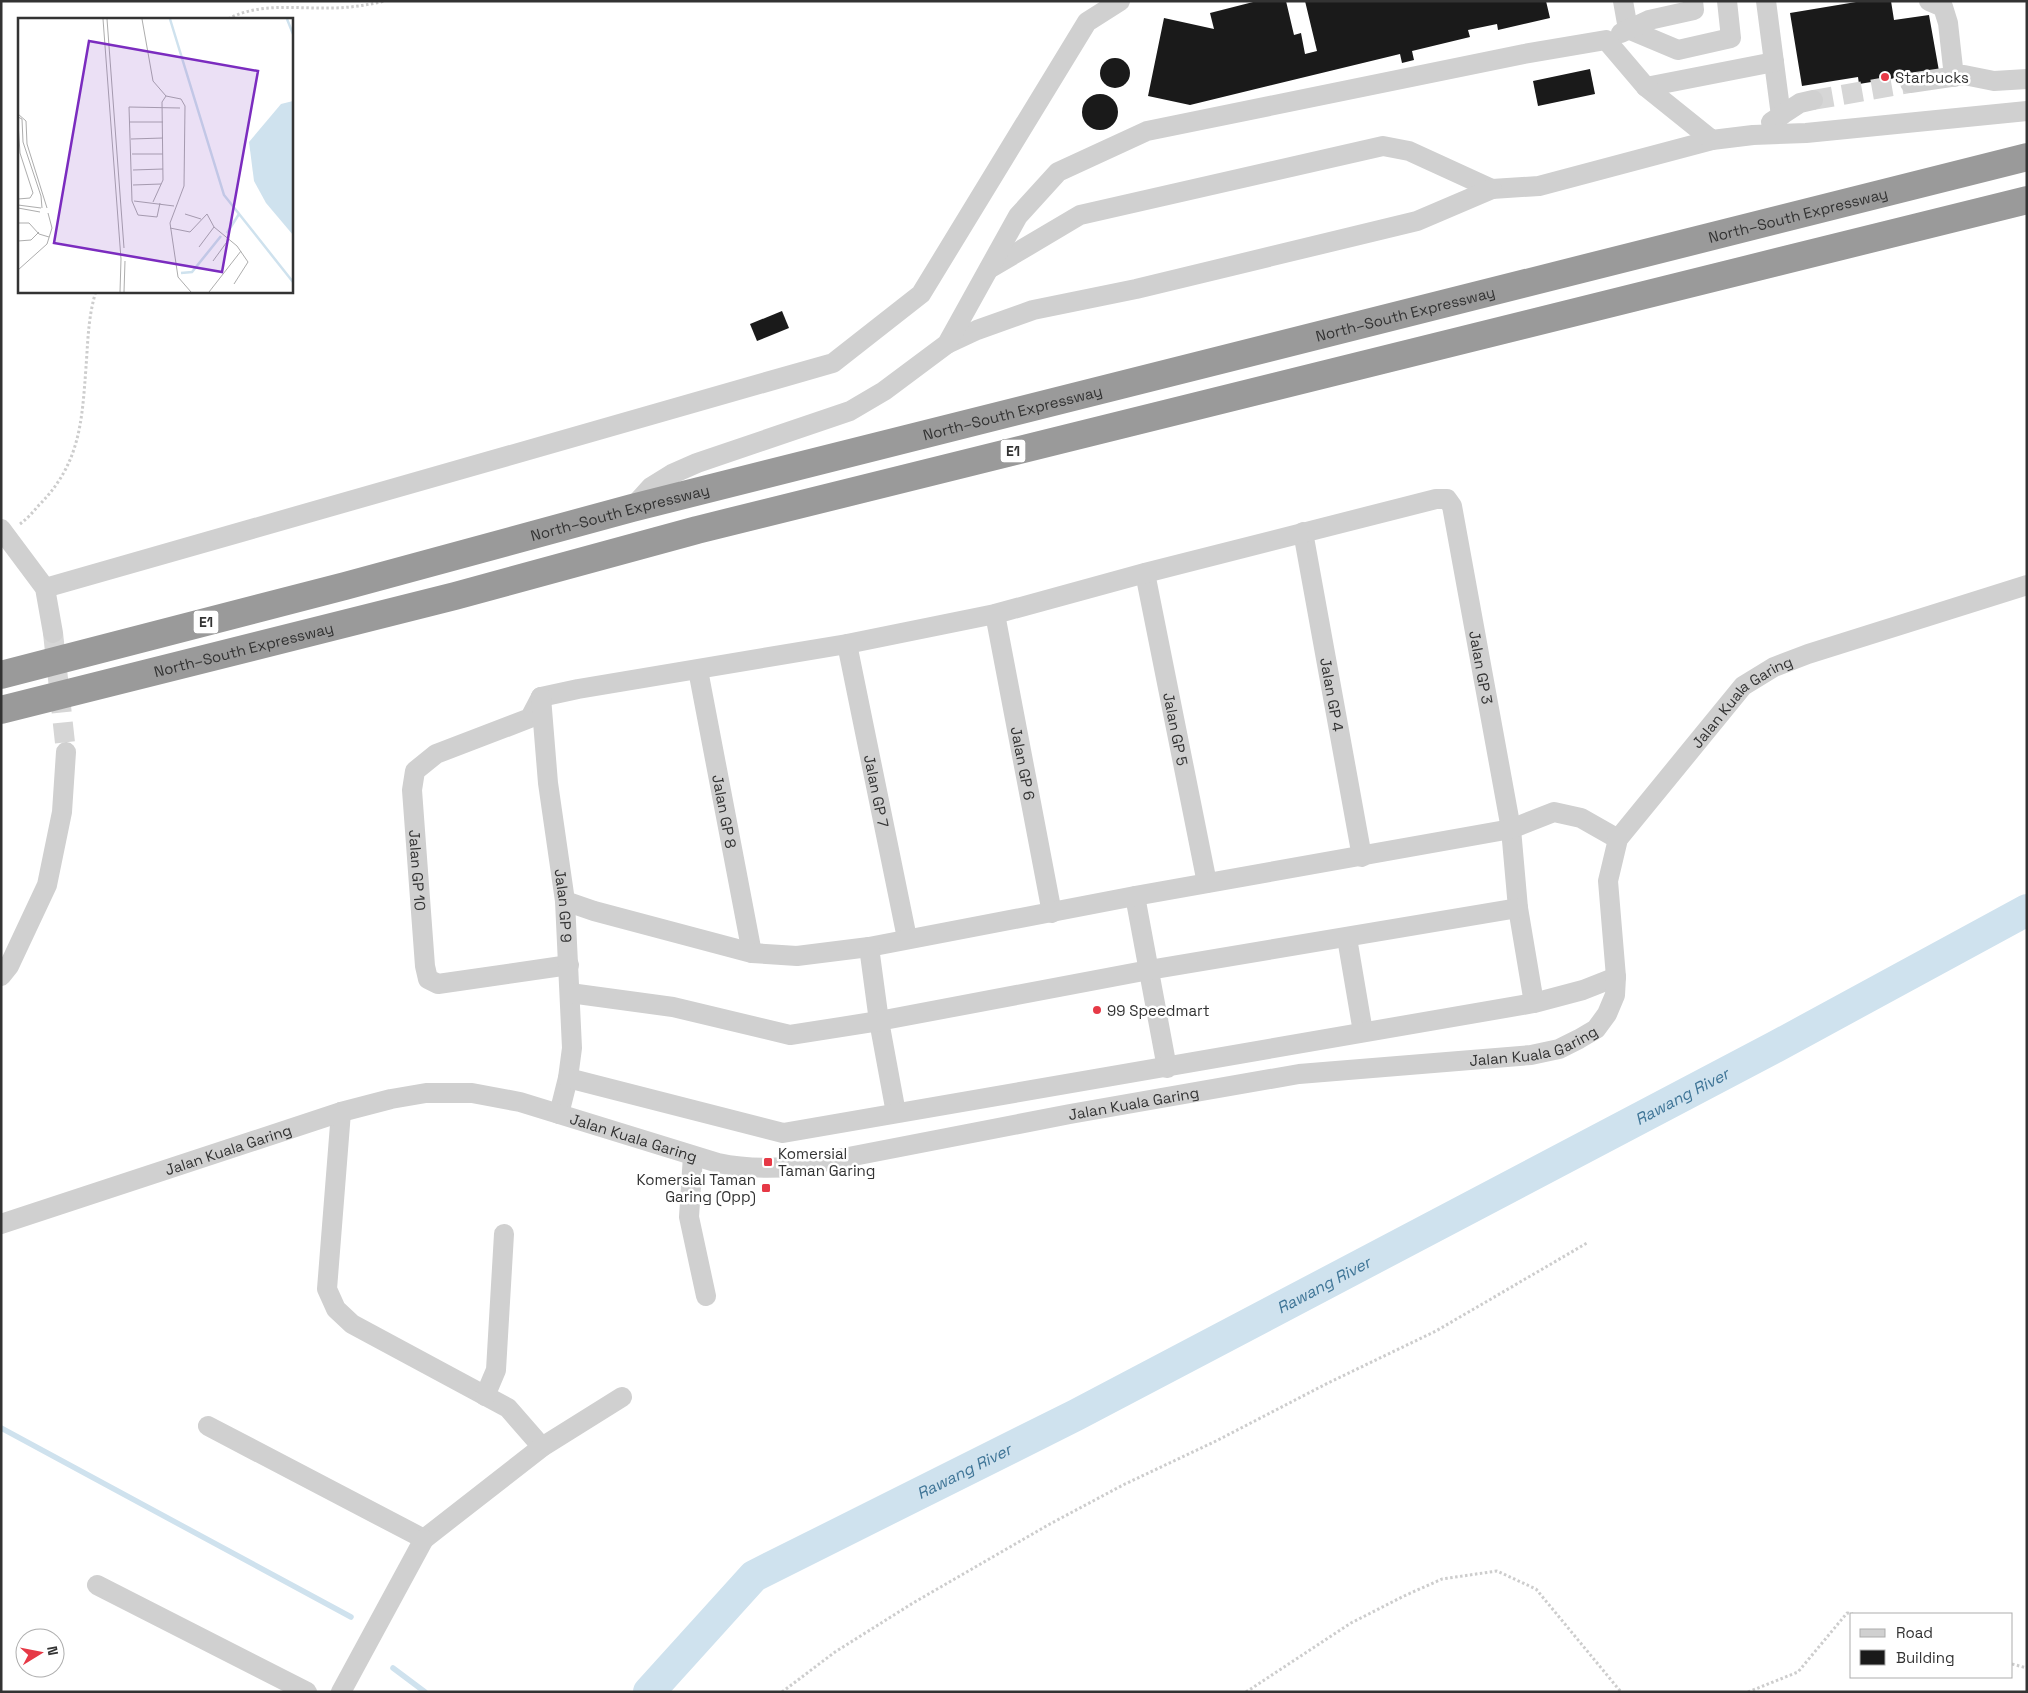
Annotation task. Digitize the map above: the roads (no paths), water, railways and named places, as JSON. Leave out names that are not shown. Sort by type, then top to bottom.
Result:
[{"type":"highway","name":"North–South Expressway","points":[[1,675],[345,586],[632,508],[2027,157]]},
{"type":"highway","name":"North–South Expressway","points":[[1,710],[455,596],[707,527],[2027,200]]},
{"type":"street","points":[[45,588],[833,363],[921,294],[1087,22],[1120,1]]},
{"type":"street","points":[[1623,1],[1628,29]]},
{"type":"street","points":[[947,344],[1018,216],[1058,172],[1146,130],[1606,40],[1649,20],[1660,9],[1694,10],[1693,1]]},
{"type":"street","points":[[1628,29],[1678,50],[1731,38],[1727,1]]},
{"type":"street","points":[[1766,1],[1781,116]]},
{"type":"street","points":[[1930,1],[1942,7],[1948,23],[1954,77]]},
{"type":"street","points":[[1606,40],[1646,87],[1712,140]]},
{"type":"street","points":[[1646,87],[1774,62]]},
{"type":"street","points":[[1910,84],[1964,75],[1994,82],[2027,80]]},
{"type":"street","points":[[1753,134],[1800,103],[1813,100]]},
{"type":"street","points":[[632,508],[651,487],[672,474],[697,463],[850,410],[884,391],[947,344],[978,330],[1033,310],[1136,289],[1417,221],[1492,189],[1539,186],[1712,140],[1753,134],[1806,134],[2027,111]]},
{"type":"street","points":[[987,270],[1080,215],[1383,146],[1409,151],[1492,189]]},
{"type":"street","name":"Jalan GP 3","points":[[1303,532],[1436,499],[1447,499],[1452,506],[1511,829],[1518,908],[1534,1003]]},
{"type":"street","points":[[3,532],[45,588],[52,633]]},
{"type":"street","points":[[540,697],[578,688],[698,670],[847,644],[995,614],[1303,532]]},
{"type":"street","name":"Jalan GP 4","points":[[1303,532],[1362,857]]},
{"type":"street","name":"Jalan GP 5","points":[[1144,573],[1207,883]]},
{"type":"street","name":"Jalan Kuala Garing","points":[[1,1224],[341,1112],[391,1099],[426,1093],[472,1093],[520,1102],[693,1156],[740,1168],[771,1169],[802,1166],[1070,1114],[1299,1074],[1530,1055],[1558,1049],[1596,1029],[1607,1014],[1615,995],[1616,977],[1608,881],[1618,839],[1743,686],[1766,672],[1808,654],[2027,585]]},
{"type":"street","name":"Jalan GP 6","points":[[995,614],[1052,913]]},
{"type":"street","name":"Jalan GP 7","points":[[847,644],[906,938]]},
{"type":"street","name":"Jalan GP 8","points":[[698,670],[752,953]]},
{"type":"street","name":"Jalan GP 9","points":[[540,697],[548,783],[565,901],[569,965],[572,1048],[568,1078],[559,1114]]},
{"type":"street","name":"Jalan GP 10","points":[[540,697],[530,718],[436,754],[414,771],[412,790],[425,966],[428,979],[438,984],[569,965]]},
{"type":"street","points":[[1,976],[9,966],[47,885],[62,812],[66,752]]},
{"type":"street","points":[[565,901],[594,911],[752,953],[797,956],[869,947],[906,938],[1511,829],[1554,812],[1580,818],[1618,839]]},
{"type":"street","points":[[1135,896],[1167,1068]]},
{"type":"street","points":[[570,993],[673,1007],[790,1035],[879,1021],[1149,970],[1518,908]]},
{"type":"street","points":[[1347,938],[1363,1032]]},
{"type":"street","points":[[869,947],[879,1021],[896,1112]]},
{"type":"street","points":[[568,1078],[783,1133],[1534,1003],[1583,990],[1616,977]]},
{"type":"street","points":[[341,1112],[327,1289],[336,1309],[352,1324],[508,1408],[542,1447]]},
{"type":"street","points":[[693,1156],[689,1217],[706,1296]]},
{"type":"street","points":[[485,1396],[496,1370],[504,1234]]},
{"type":"street","points":[[341,1692],[424,1539],[542,1447],[622,1397]]},
{"type":"street","points":[[208,1426],[424,1539]]},
{"type":"street","points":[[97,1585],[307,1692]]},
{"type":"waterway","name":"Rawang River","points":[[649,1692],[754,1576],[1076,1415],[1775,1047],[2027,910]]},
{"type":"waterway","points":[[1,1428],[351,1617]]},
{"type":"waterway","points":[[393,1668],[425,1692]]},
{"type":"tunnel","points":[[1813,100],[1910,83]]},
{"type":"tunnel","points":[[53,633],[66,752]]},
{"type":"place","name":"Starbucks","points":[[1885,77]]},
{"type":"place","name":"99 Speedmart","points":[[1097,1010]]},
{"type":"place","name":"Komersial Taman Garing","points":[[768,1162]]},
{"type":"place","name":"Komersial Taman Garing (Opp)","points":[[766,1188]]}]
